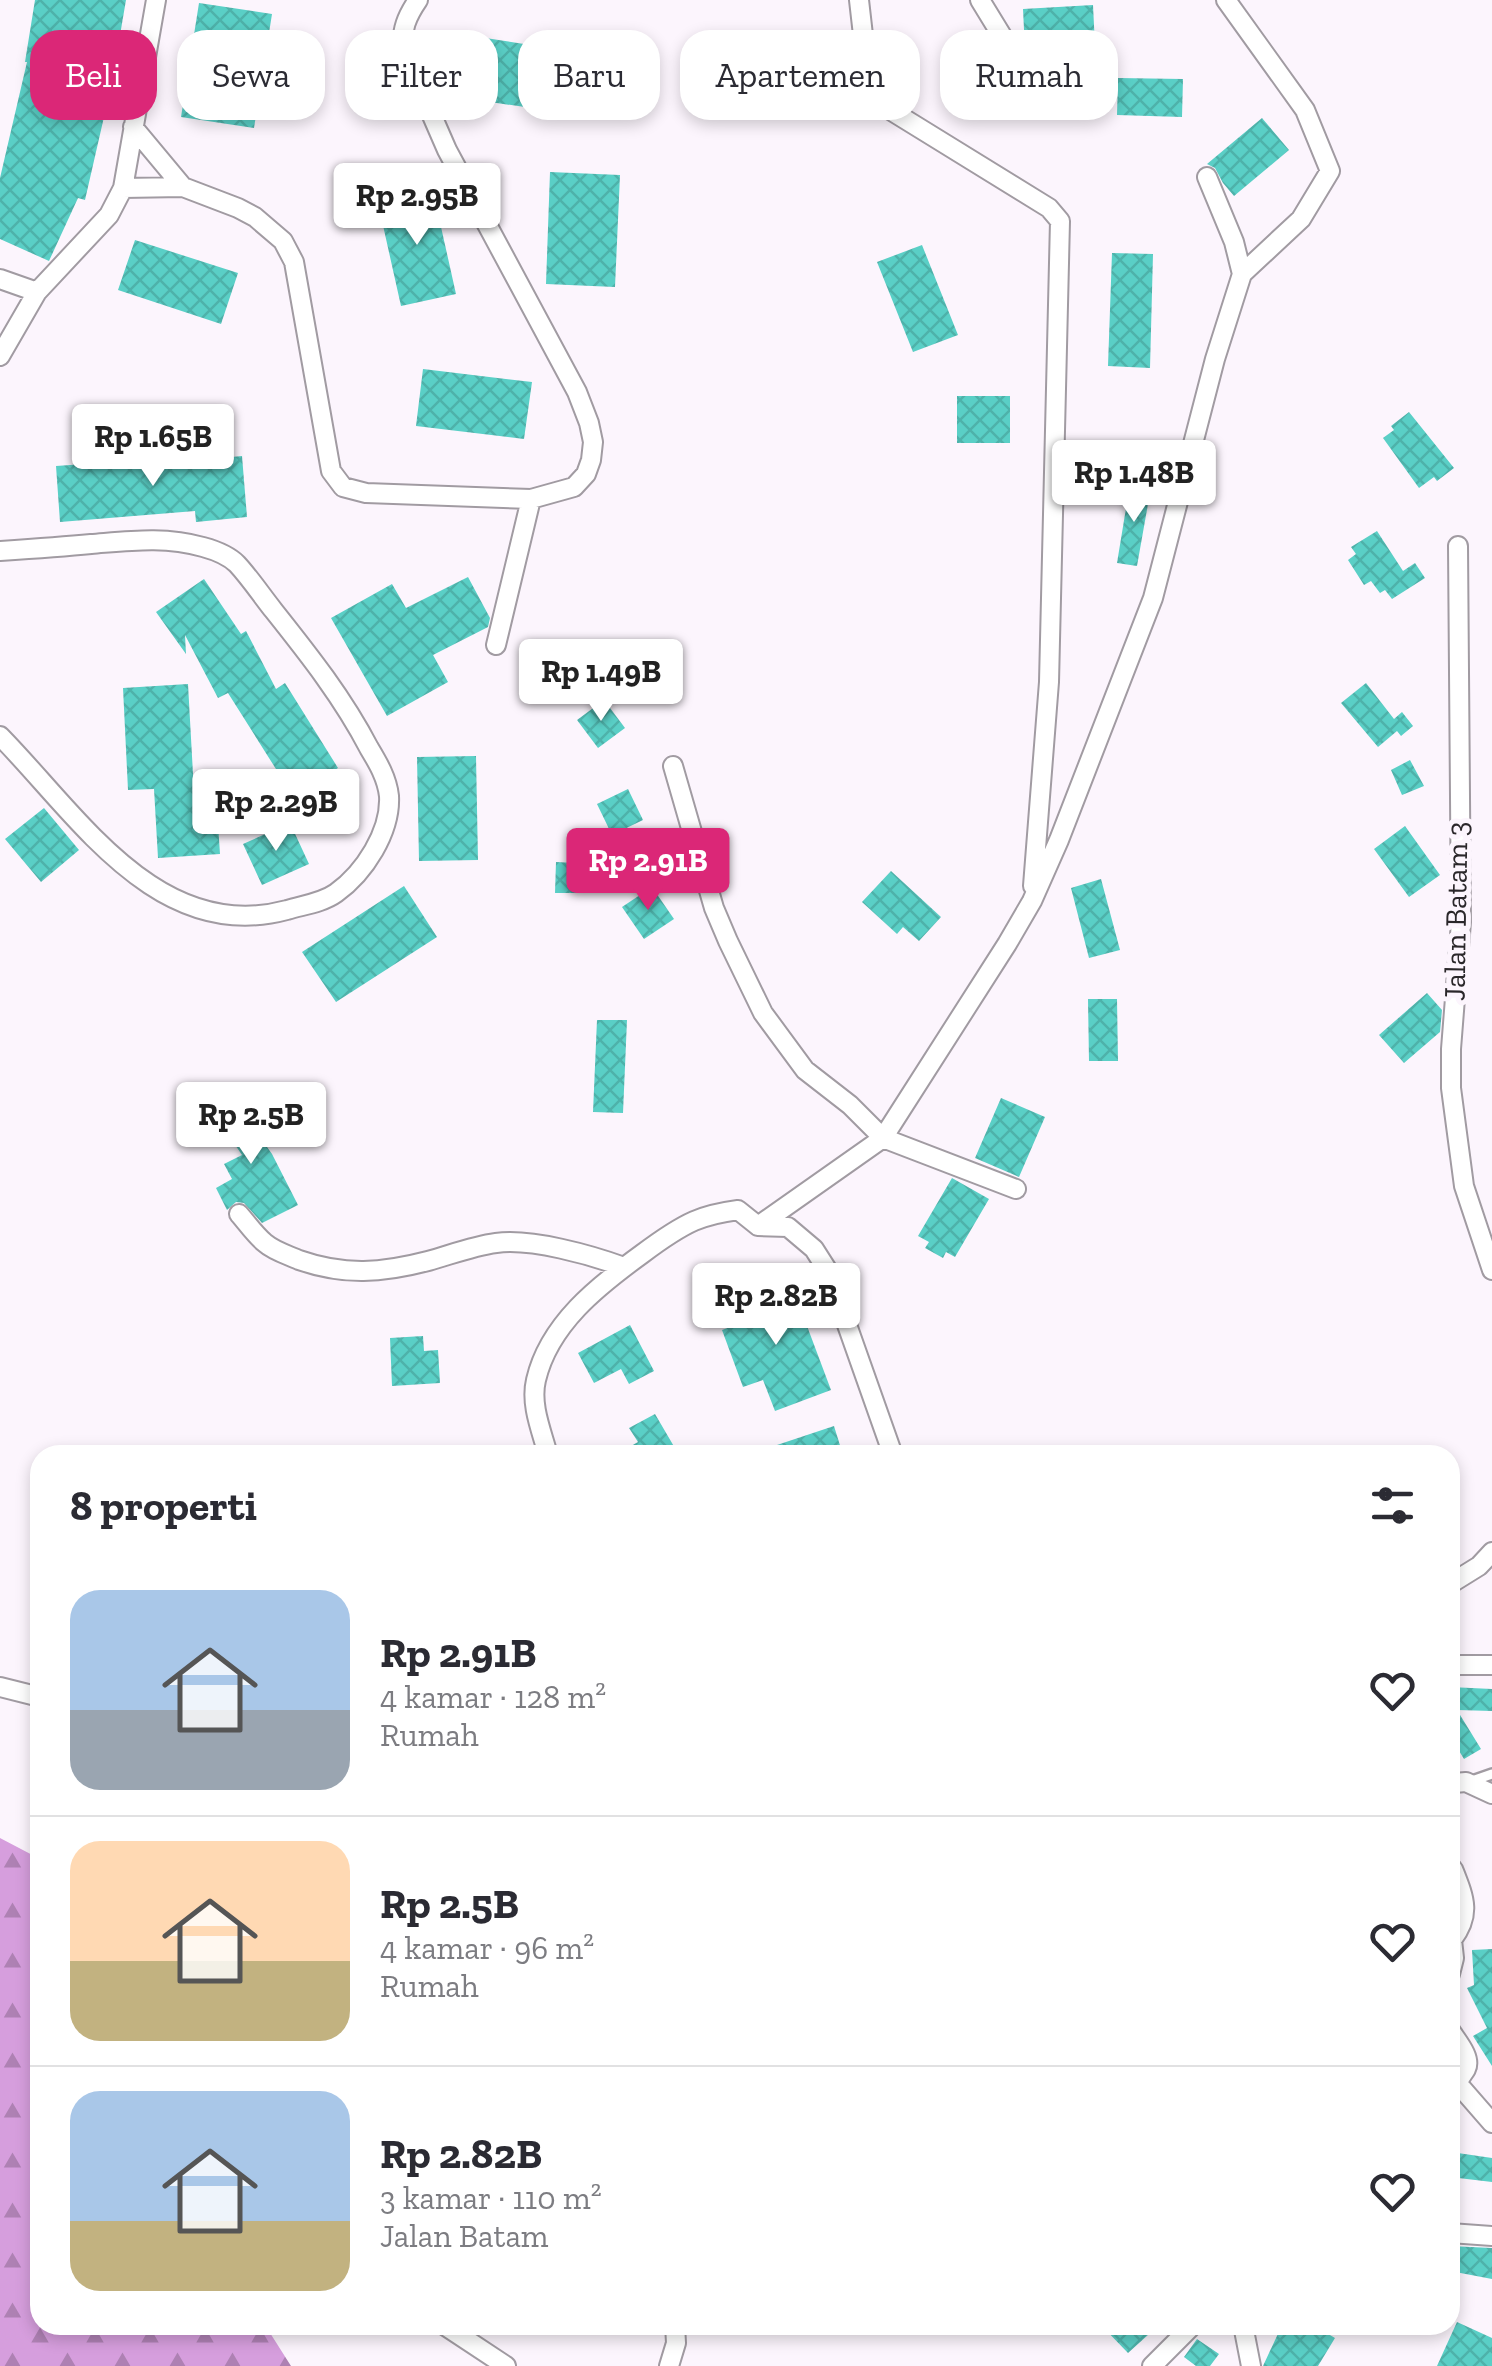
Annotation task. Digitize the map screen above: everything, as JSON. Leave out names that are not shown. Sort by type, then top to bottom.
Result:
[{"type":"street","points":[[0,356],[37,292],[109,215],[122,188],[156,0]]},
{"type":"street","points":[[122,188],[183,187],[255,217],[282,241],[294,262],[331,472],[343,487],[366,493],[531,499],[574,487],[586,474],[591,460],[589,423],[571,380],[447,150],[403,49],[404,23],[418,0]]},
{"type":"street","points":[[859,0],[869,88],[882,105],[1050,208],[1060,221],[1049,682],[1032,901]]},
{"type":"street","points":[[980,0],[998,30]]},
{"type":"street","points":[[758,1226],[883,1138],[1032,901],[1154,598],[1215,359],[1242,274],[1301,219],[1330,171],[1306,110],[1226,0]]},
{"type":"street","points":[[133,128],[183,187]]},
{"type":"street","points":[[1207,177],[1234,242],[1242,274]]},
{"type":"street","points":[[0,279],[37,292]]},
{"type":"street","points":[[496,646],[531,499]]},
{"type":"street","points":[[0,551],[168,539],[234,560],[332,684],[358,727],[384,776],[387,818],[360,871],[328,898],[274,914],[234,916],[200,910],[138,878],[78,824],[0,736]]},
{"type":"street","name":"Jalan Batam 3","points":[[1458,546],[1461,922],[1451,1088],[1464,1186],[1492,1270]]},
{"type":"street","points":[[673,766],[714,908],[764,1012],[805,1070],[883,1138],[1016,1189]]},
{"type":"street","points":[[545,1445],[535,1409],[535,1382],[562,1328],[591,1294],[660,1242],[692,1222],[738,1210],[758,1226],[788,1227],[814,1249],[828,1271],[889,1445]]},
{"type":"street","points":[[239,1214],[267,1246],[320,1267],[348,1271],[376,1272],[497,1242],[532,1244],[599,1257],[624,1267]]},
{"type":"street","points":[[1460,1578],[1492,1552]]},
{"type":"street","points":[[1460,1665],[1492,1665]]},
{"type":"street","points":[[0,1686],[30,1694]]},
{"type":"street","points":[[1460,1783],[1492,1794]]},
{"type":"street","points":[[1460,1886],[1464,1916],[1460,1929]]},
{"type":"street","points":[[1460,2048],[1468,2062],[1460,2076]]},
{"type":"street","points":[[1460,2086],[1492,2123]]},
{"type":"street","points":[[1460,2234],[1492,2236]]},
{"type":"street","points":[[459,2335],[506,2366]]},
{"type":"street","points":[[669,2366],[676,2335]]},
{"type":"street","points":[[1152,2366],[1183,2335]]},
{"type":"street","points":[[1244,2335],[1251,2366]]},
{"type":"lane","points":[[1460,1782],[1492,1774]]},
{"type":"green space","points":[[0,1838],[30,1854],[30,2335],[271,2335],[291,2366],[0,2366]]},
{"type":"building","points":[[35,0],[126,0],[121,30],[30,30]]},
{"type":"building","points":[[199,3],[272,14],[269,30],[195,30]]},
{"type":"building","points":[[1093,5],[1094,30],[1024,30],[1023,9]]},
{"type":"building","points":[[30,31],[30,120],[103,120],[85,200],[78,198],[49,261],[0,239],[0,178]]},
{"type":"building","points":[[498,40],[518,43],[518,106],[498,103]]},
{"type":"building","points":[[1118,78],[1183,79],[1182,117],[1118,115]]},
{"type":"building","points":[[1262,118],[1289,150],[1234,196],[1215,168],[1207,164]]},
{"type":"building","points":[[201,120],[255,120],[254,128]]},
{"type":"building","points":[[550,172],[620,175],[615,287],[546,284]]},
{"type":"building","points":[[433,191],[456,294],[401,306],[378,203]]},
{"type":"building","points":[[135,240],[238,273],[221,324],[118,290]]},
{"type":"building","points":[[922,245],[958,335],[913,352],[877,262]]},
{"type":"building","points":[[1112,253],[1153,254],[1150,368],[1108,366]]},
{"type":"building","points":[[423,369],[532,382],[524,439],[416,426]]},
{"type":"building","points":[[957,396],[1010,396],[1010,443],[957,443]]},
{"type":"building","points":[[1409,412],[1454,468],[1419,488],[1383,438]]},
{"type":"building","points":[[242,456],[247,517],[196,522],[195,511],[60,522],[56,466],[170,458],[170,463]]},
{"type":"building","points":[[1130,484],[1151,487],[1137,566],[1117,563]]},
{"type":"building","points":[[1377,531],[1403,571],[1415,563],[1425,578],[1392,599],[1385,590],[1380,593],[1371,581],[1364,585],[1348,560],[1356,554],[1351,547]]},
{"type":"building","points":[[468,577],[490,618],[488,627],[433,655],[448,682],[387,716],[331,618],[392,584],[406,608]]},
{"type":"building","points":[[204,579],[241,634],[246,631],[276,689],[285,683],[338,768],[293,796],[228,693],[218,698],[185,635],[186,654],[156,612]]},
{"type":"building","points":[[1366,683],[1394,719],[1402,712],[1413,726],[1401,736],[1397,731],[1378,747],[1341,703]]},
{"type":"building","points":[[188,684],[195,810],[217,809],[220,854],[158,858],[154,789],[128,790],[123,688]]},
{"type":"building","points":[[604,700],[625,728],[598,748],[577,720]]},
{"type":"building","points":[[476,756],[478,860],[419,861],[417,757]]},
{"type":"building","points":[[1410,760],[1424,786],[1402,795],[1391,770]]},
{"type":"building","points":[[628,789],[643,820],[612,835],[597,804]]},
{"type":"building","points":[[44,808],[79,850],[41,882],[5,839]]},
{"type":"building","points":[[290,823],[309,864],[262,885],[243,844]]},
{"type":"building","points":[[1405,826],[1440,875],[1409,897],[1374,849]]},
{"type":"building","points":[[556,862],[576,863],[576,893],[555,893]]},
{"type":"building","points":[[891,871],[941,917],[919,941],[903,927],[897,934],[862,902]]},
{"type":"building","points":[[1101,879],[1120,950],[1089,958],[1071,888]]},
{"type":"building","points":[[404,886],[437,937],[336,1002],[302,952]]},
{"type":"building","points":[[652,887],[674,919],[644,939],[622,907]]},
{"type":"building","points":[[1427,993],[1442,1010],[1440,1032],[1404,1063],[1379,1035]]},
{"type":"building","points":[[1088,999],[1117,999],[1118,1061],[1089,1061]]},
{"type":"building","points":[[597,1020],[627,1020],[623,1113],[593,1112]]},
{"type":"building","points":[[228,1092],[272,1154],[298,1205],[262,1223],[244,1203],[236,1202],[227,1210],[216,1188],[232,1179],[224,1164],[242,1155],[208,1105]]},
{"type":"building","points":[[1001,1098],[1045,1117],[1019,1177],[975,1158]]},
{"type":"building","points":[[952,1178],[989,1199],[955,1257],[946,1252],[943,1258],[925,1248],[929,1242],[918,1236]]},
{"type":"building","points":[[767,1280],[775,1302],[795,1294],[831,1390],[775,1411],[763,1380],[743,1387],[722,1330],[746,1321],[735,1292]]},
{"type":"building","points":[[630,1325],[654,1371],[629,1384],[621,1369],[594,1383],[578,1353]]},
{"type":"building","points":[[423,1336],[424,1351],[438,1350],[440,1383],[392,1386],[390,1338]]},
{"type":"building","points":[[655,1414],[673,1445],[633,1445],[638,1442],[629,1428]]},
{"type":"building","points":[[834,1426],[840,1445],[777,1445]]},
{"type":"building","points":[[1460,1687],[1492,1689],[1492,1711],[1460,1710]]},
{"type":"building","points":[[1460,1715],[1481,1749],[1464,1759],[1460,1752]]},
{"type":"building","points":[[1492,1949],[1492,2066],[1473,2036],[1487,2028],[1467,1988],[1474,1985],[1472,1950]]},
{"type":"building","points":[[1460,2153],[1492,2158],[1492,2182],[1460,2178]]},
{"type":"building","points":[[1460,2246],[1492,2248],[1492,2279],[1460,2273]]},
{"type":"building","points":[[1460,2323],[1492,2338],[1492,2366],[1437,2366],[1451,2335],[1460,2335]]},
{"type":"building","points":[[1111,2335],[1148,2335],[1128,2353]]},
{"type":"building","points":[[1277,2335],[1335,2338],[1318,2366],[1263,2366]]},
{"type":"building","points":[[1197,2339],[1219,2354],[1210,2366],[1196,2366],[1184,2357]]}]
